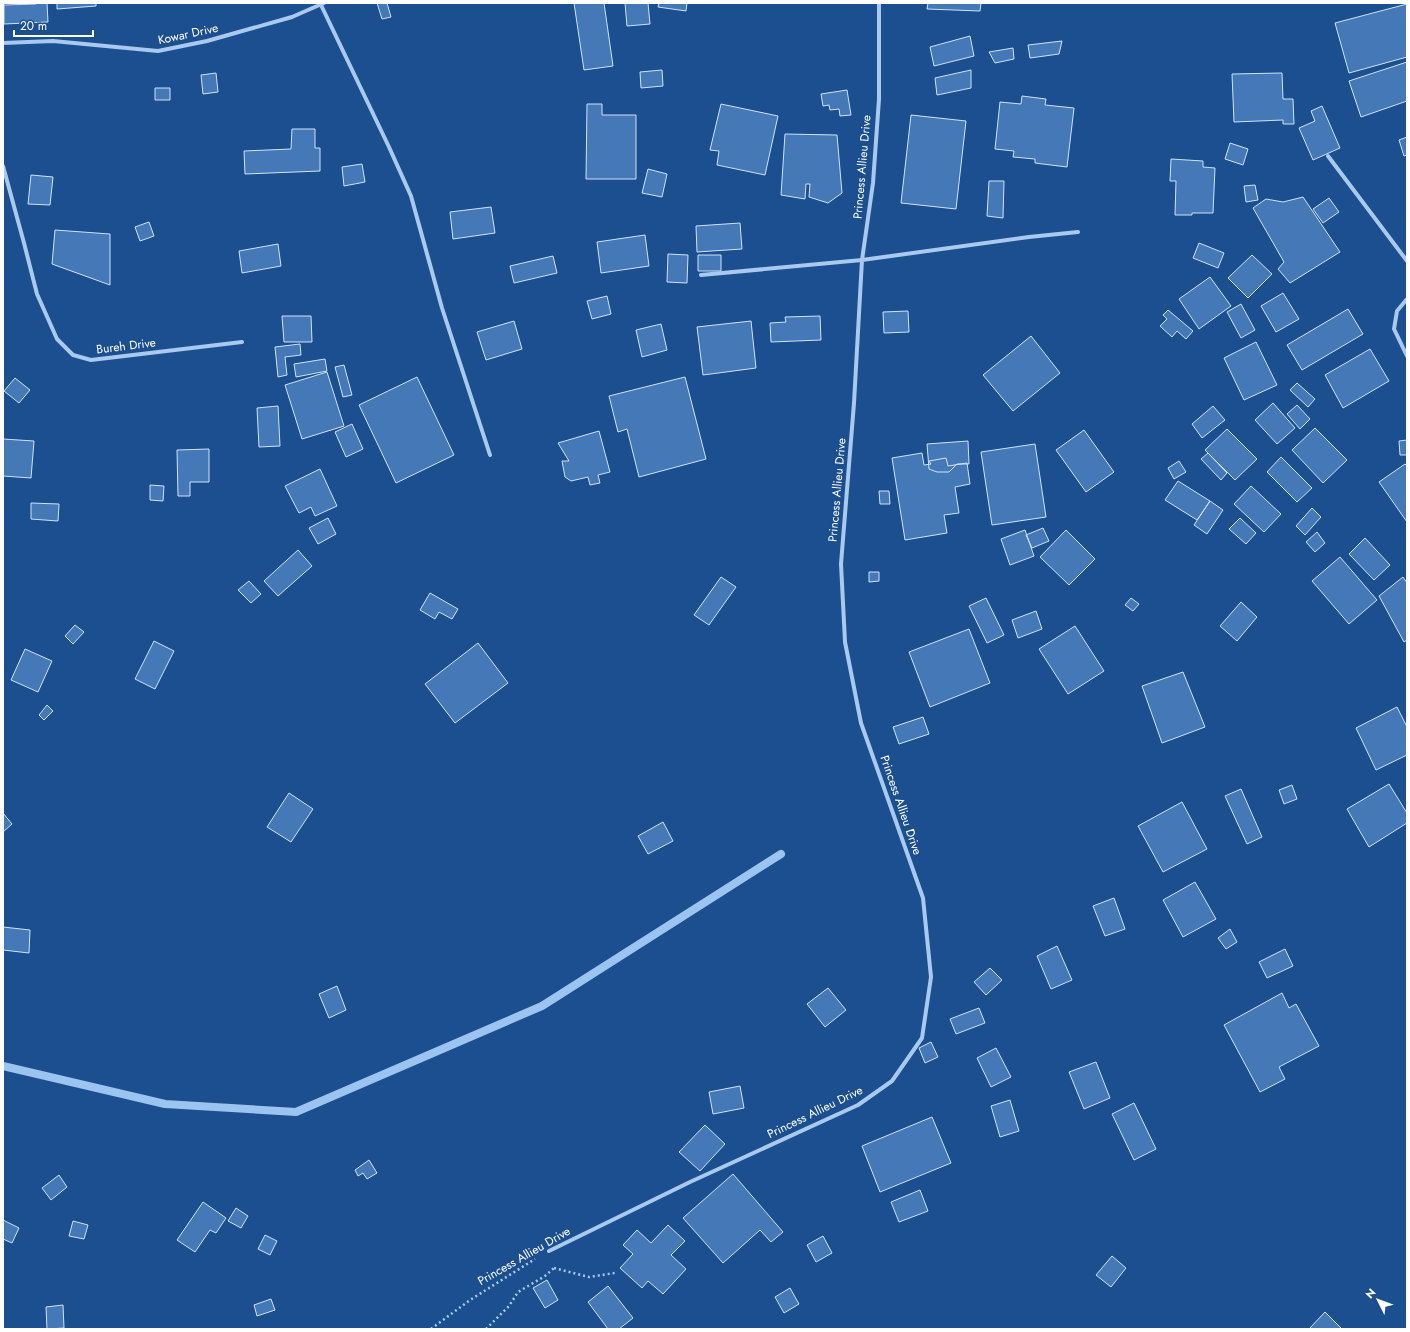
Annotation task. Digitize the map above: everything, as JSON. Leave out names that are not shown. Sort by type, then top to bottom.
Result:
[{"type":"street","name":"Princess Allieu Drive","points":[[549,1251],[690,1182],[858,1105],[892,1081],[922,1038],[931,977],[923,898],[861,723],[845,642],[841,564],[854,403],[862,260],[873,183],[879,99],[879,3]]},
{"type":"street","points":[[322,4],[411,196],[442,308],[490,455]]},
{"type":"street","name":"Kowar Drive","points":[[3,43],[53,41],[158,51],[207,41],[292,17],[322,4]]},
{"type":"street","points":[[1328,156],[1407,261]]},
{"type":"street","name":"Bureh Drive","points":[[3,166],[37,294],[57,340],[73,355],[91,360],[242,342]]},
{"type":"street","points":[[701,275],[862,260],[1029,237],[1078,232]]},
{"type":"street","points":[[1407,299],[1397,311],[1394,329],[1407,356]]},
{"type":"path","points":[[549,1251],[554,1268]]},
{"type":"path","name":"Princess Allieu Drive","points":[[431,1329],[470,1300],[549,1251]]},
{"type":"path","points":[[554,1268],[589,1276],[615,1273]]},
{"type":"path","points":[[486,1329],[509,1306],[518,1292],[545,1276],[554,1268]]},
{"type":"building","points":[[47,3],[48,22],[4,24],[4,5]]},
{"type":"building","points":[[57,3],[96,3],[96,6],[57,9]]},
{"type":"building","points":[[377,3],[387,3],[391,17],[382,19]]},
{"type":"building","points":[[574,3],[604,3],[613,66],[584,70]]},
{"type":"building","points":[[625,3],[648,3],[650,24],[627,26]]},
{"type":"building","points":[[659,3],[687,3],[686,11],[658,7]]},
{"type":"building","points":[[928,3],[981,3],[980,11],[927,9]]},
{"type":"building","points":[[1407,4],[1407,57],[1349,73],[1335,23]]},
{"type":"building","points":[[970,36],[974,56],[934,66],[930,47]]},
{"type":"building","points":[[1062,41],[1059,54],[1030,58],[1028,45]]},
{"type":"building","points":[[1013,48],[1014,59],[995,63],[989,52]]},
{"type":"building","points":[[1407,62],[1407,101],[1361,117],[1349,81]]},
{"type":"building","points":[[662,70],[663,86],[641,88],[640,72]]},
{"type":"building","points":[[971,70],[971,88],[937,95],[935,78]]},
{"type":"building","points":[[216,73],[218,92],[203,94],[201,75]]},
{"type":"building","points":[[1282,73],[1283,99],[1293,99],[1294,124],[1283,124],[1283,120],[1234,122],[1232,74]]},
{"type":"building","points":[[155,88],[170,88],[170,100],[155,100]]},
{"type":"building","points":[[847,90],[851,115],[840,116],[839,109],[830,110],[829,105],[823,106],[821,94]]},
{"type":"building","points":[[1022,96],[1046,99],[1045,105],[1074,108],[1067,167],[1035,163],[1035,159],[1013,157],[1014,151],[995,149],[1000,102],[1021,104]]},
{"type":"building","points":[[587,104],[602,104],[602,115],[636,115],[636,179],[586,179]]},
{"type":"building","points":[[721,104],[778,116],[765,175],[717,165],[719,151],[710,150]]},
{"type":"building","points":[[1322,106],[1340,148],[1313,160],[1299,128],[1315,121],[1311,111]]},
{"type":"building","points":[[911,115],[966,121],[956,209],[901,203]]},
{"type":"building","points":[[292,129],[315,129],[315,148],[320,148],[320,171],[245,174],[244,151],[291,149]]},
{"type":"building","points":[[785,134],[837,135],[842,193],[828,203],[809,197],[810,184],[806,184],[805,199],[781,195]]},
{"type":"building","points":[[1407,137],[1407,155],[1404,156],[1399,140]]},
{"type":"building","points":[[1230,143],[1248,149],[1243,165],[1225,159]]},
{"type":"building","points":[[1171,159],[1203,161],[1203,167],[1215,168],[1213,213],[1175,215],[1176,181],[1170,181]]},
{"type":"building","points":[[362,164],[365,182],[344,186],[342,167]]},
{"type":"building","points":[[648,169],[667,174],[662,197],[642,193]]},
{"type":"building","points":[[31,175],[53,177],[50,205],[28,204]]},
{"type":"building","points":[[989,181],[1004,181],[1003,218],[987,216]]},
{"type":"building","points":[[1255,185],[1258,200],[1246,202],[1244,186]]},
{"type":"building","points":[[1303,197],[1340,252],[1290,283],[1278,269],[1284,262],[1253,208],[1266,199],[1283,202]]},
{"type":"building","points":[[1329,198],[1339,212],[1323,223],[1313,209]]},
{"type":"building","points":[[491,207],[495,233],[453,239],[450,212]]},
{"type":"building","points":[[149,222],[154,236],[140,241],[135,227]]},
{"type":"building","points":[[740,223],[742,249],[697,252],[696,226]]},
{"type":"building","points":[[55,230],[110,234],[110,285],[52,264]]},
{"type":"building","points":[[645,235],[649,266],[601,273],[597,242]]},
{"type":"building","points":[[1199,243],[1224,253],[1218,268],[1193,258]]},
{"type":"building","points":[[278,244],[281,266],[242,273],[239,251]]},
{"type":"building","points":[[668,254],[688,255],[687,283],[667,282]]},
{"type":"building","points":[[698,255],[721,255],[721,271],[698,271]]},
{"type":"building","points":[[1252,255],[1272,274],[1248,298],[1228,278]]},
{"type":"building","points":[[553,256],[557,273],[514,283],[510,266]]},
{"type":"building","points":[[1210,277],[1231,306],[1199,329],[1179,299]]},
{"type":"building","points":[[1283,293],[1299,319],[1276,332],[1261,306]]},
{"type":"building","points":[[607,296],[611,314],[592,319],[587,301]]},
{"type":"building","points":[[1241,304],[1255,330],[1241,338],[1227,312]]},
{"type":"building","points":[[1348,309],[1363,334],[1302,370],[1287,345]]},
{"type":"building","points":[[1168,310],[1193,331],[1186,339],[1177,331],[1172,337],[1160,326],[1167,319],[1163,315]]},
{"type":"building","points":[[908,311],[909,332],[884,333],[883,312]]},
{"type":"building","points":[[282,316],[311,316],[312,342],[284,342]]},
{"type":"building","points":[[820,316],[821,340],[771,342],[770,323],[786,322],[785,317]]},
{"type":"building","points":[[514,321],[522,349],[486,360],[477,332]]},
{"type":"building","points":[[751,321],[756,368],[703,375],[697,327]]},
{"type":"building","points":[[661,324],[667,350],[642,357],[636,330]]},
{"type":"building","points":[[1031,336],[1060,373],[1013,411],[983,375]]},
{"type":"building","points":[[1256,342],[1277,385],[1244,400],[1224,358]]},
{"type":"building","points":[[300,344],[301,355],[285,357],[287,375],[278,377],[275,347]]},
{"type":"building","points":[[1370,349],[1389,381],[1343,408],[1325,375]]},
{"type":"building","points":[[325,359],[327,371],[296,377],[294,364]]},
{"type":"building","points":[[344,365],[352,395],[343,397],[335,367]]},
{"type":"building","points":[[327,372],[344,426],[302,439],[285,385]]},
{"type":"building","points":[[417,377],[454,455],[396,483],[359,405]]},
{"type":"building","points":[[685,377],[706,459],[639,477],[627,429],[618,432],[609,396]]},
{"type":"building","points":[[15,378],[30,390],[19,403],[4,391]]},
{"type":"building","points":[[1297,383],[1315,399],[1308,407],[1290,390]]},
{"type":"building","points":[[1273,403],[1295,428],[1277,444],[1255,420]]},
{"type":"building","points":[[1297,405],[1310,419],[1300,429],[1287,414]]},
{"type":"building","points":[[278,406],[280,446],[259,447],[257,408]]},
{"type":"building","points":[[1213,406],[1225,420],[1202,438],[1192,424]]},
{"type":"building","points":[[352,424],[363,449],[346,457],[335,432]]},
{"type":"building","points":[[1315,428],[1347,460],[1323,483],[1292,450]]},
{"type":"building","points":[[1227,429],[1257,459],[1235,480],[1205,450]]},
{"type":"building","points":[[1084,430],[1114,472],[1086,492],[1056,450]]},
{"type":"building","points":[[599,431],[610,472],[598,475],[600,483],[590,485],[588,477],[571,481],[565,477],[562,461],[569,461],[558,443]]},
{"type":"building","points":[[3,439],[34,441],[31,478],[3,476]]},
{"type":"building","points":[[1407,440],[1407,455],[1400,455],[1399,441]]},
{"type":"building","points":[[968,441],[969,464],[957,464],[949,472],[937,472],[929,469],[927,444]]},
{"type":"building","points":[[1035,444],[1046,517],[992,525],[981,452]]},
{"type":"building","points":[[209,449],[209,482],[190,482],[190,496],[178,496],[177,450]]},
{"type":"building","points":[[922,453],[924,465],[931,464],[929,461],[946,458],[948,466],[967,463],[970,484],[955,487],[959,513],[944,515],[947,533],[905,540],[892,458]]},
{"type":"building","points":[[1208,453],[1227,473],[1221,480],[1201,459]]},
{"type":"building","points":[[1281,457],[1312,488],[1297,502],[1267,472]]},
{"type":"building","points":[[1179,461],[1186,472],[1174,479],[1168,468]]},
{"type":"building","points":[[1405,464],[1407,466],[1407,522],[1379,482]]},
{"type":"building","points":[[320,469],[337,506],[315,516],[311,507],[299,513],[285,486]]},
{"type":"building","points":[[1178,481],[1210,501],[1197,520],[1165,500]]},
{"type":"building","points":[[150,485],[164,486],[163,501],[150,500]]},
{"type":"building","points":[[1251,486],[1281,514],[1264,532],[1234,504]]},
{"type":"building","points":[[879,491],[889,491],[890,504],[880,504]]},
{"type":"building","points":[[1210,501],[1223,510],[1207,534],[1194,525]]},
{"type":"building","points":[[31,503],[59,504],[58,521],[31,519]]},
{"type":"building","points":[[1312,508],[1321,517],[1305,535],[1296,526]]},
{"type":"building","points":[[328,518],[336,534],[318,544],[309,528]]},
{"type":"building","points":[[1240,518],[1256,533],[1246,544],[1229,529]]},
{"type":"building","points":[[1043,528],[1049,541],[1032,548],[1026,535]]},
{"type":"building","points":[[1025,530],[1034,556],[1010,565],[1001,539]]},
{"type":"building","points":[[1066,530],[1095,559],[1069,585],[1040,557]]},
{"type":"building","points":[[1317,532],[1325,543],[1315,552],[1306,542]]},
{"type":"building","points":[[1365,538],[1390,565],[1374,580],[1349,554]]},
{"type":"building","points":[[298,550],[312,566],[278,596],[264,581]]},
{"type":"building","points":[[1340,557],[1377,600],[1349,624],[1312,581]]},
{"type":"building","points":[[869,572],[879,572],[879,581],[869,582]]},
{"type":"building","points":[[721,577],[736,587],[709,625],[694,615]]},
{"type":"building","points":[[1403,577],[1407,583],[1407,640],[1404,642],[1379,596]]},
{"type":"building","points":[[249,581],[261,594],[251,603],[238,590]]},
{"type":"building","points":[[430,593],[458,609],[452,619],[439,612],[435,619],[420,610]]},
{"type":"building","points":[[986,598],[1004,635],[987,643],[969,606]]},
{"type":"building","points":[[1131,598],[1139,604],[1133,611],[1125,605]]},
{"type":"building","points":[[1241,602],[1257,617],[1237,641],[1220,626]]},
{"type":"building","points":[[1036,611],[1042,629],[1018,638],[1012,620]]},
{"type":"building","points":[[75,625],[84,632],[73,644],[65,636]]},
{"type":"building","points":[[1075,626],[1104,671],[1068,694],[1039,649]]},
{"type":"building","points":[[969,629],[990,683],[930,707],[909,652]]},
{"type":"building","points":[[154,641],[174,651],[155,689],[135,679]]},
{"type":"building","points":[[478,643],[508,683],[455,723],[425,684]]},
{"type":"building","points":[[25,649],[52,661],[38,692],[11,680]]},
{"type":"building","points":[[1183,672],[1205,727],[1162,743],[1142,686]]},
{"type":"building","points":[[47,705],[53,711],[44,720],[39,715]]},
{"type":"building","points":[[1397,707],[1407,727],[1407,755],[1376,770],[1356,728]]},
{"type":"building","points":[[923,717],[929,734],[899,744],[893,727]]},
{"type":"building","points":[[1389,784],[1407,813],[1407,823],[1369,847],[1347,809]]},
{"type":"building","points":[[1292,785],[1297,799],[1284,804],[1279,790]]},
{"type":"building","points":[[1241,789],[1262,837],[1247,844],[1225,796]]},
{"type":"building","points":[[289,793],[313,809],[291,842],[267,827]]},
{"type":"building","points":[[1182,802],[1207,849],[1163,872],[1138,826]]},
{"type":"building","points":[[3,813],[12,824],[3,832]]},
{"type":"building","points":[[663,822],[673,841],[648,854],[638,836]]},
{"type":"building","points":[[1195,882],[1216,919],[1183,937],[1163,900]]},
{"type":"building","points":[[1114,898],[1125,929],[1105,936],[1093,906]]},
{"type":"building","points":[[3,927],[30,930],[29,953],[3,950]]},
{"type":"building","points":[[1230,929],[1237,942],[1226,949],[1218,938]]},
{"type":"building","points":[[1057,946],[1072,980],[1051,989],[1037,956]]},
{"type":"building","points":[[1285,949],[1293,966],[1267,978],[1259,962]]},
{"type":"building","points":[[990,968],[1002,980],[986,995],[974,982]]},
{"type":"building","points":[[337,986],[346,1010],[329,1018],[319,994]]},
{"type":"building","points":[[828,988],[846,1010],[825,1027],[807,1004]]},
{"type":"building","points":[[1282,993],[1289,1008],[1296,1004],[1319,1046],[1279,1067],[1285,1079],[1260,1092],[1224,1025]]},
{"type":"building","points":[[979,1008],[985,1023],[956,1034],[950,1019]]},
{"type":"building","points":[[931,1042],[938,1057],[925,1063],[919,1048]]},
{"type":"building","points":[[996,1048],[1011,1077],[991,1087],[977,1058]]},
{"type":"building","points":[[1096,1062],[1110,1098],[1084,1109],[1069,1072]]},
{"type":"building","points":[[740,1086],[744,1108],[713,1114],[709,1092]]},
{"type":"building","points":[[1010,1100],[1019,1131],[1000,1137],[991,1106]]},
{"type":"building","points":[[1134,1103],[1156,1149],[1134,1160],[1112,1114]]},
{"type":"building","points":[[932,1117],[951,1163],[880,1192],[862,1146]]},
{"type":"building","points":[[705,1125],[725,1144],[700,1171],[679,1152]]},
{"type":"building","points":[[369,1160],[377,1173],[367,1179],[363,1173],[358,1176],[355,1170]]},
{"type":"building","points":[[733,1174],[783,1232],[771,1242],[760,1230],[723,1263],[683,1218]]},
{"type":"building","points":[[59,1175],[67,1187],[51,1200],[42,1188]]},
{"type":"building","points":[[920,1190],[928,1211],[899,1222],[891,1202]]},
{"type":"building","points":[[203,1202],[226,1218],[216,1233],[210,1230],[195,1252],[177,1240]]},
{"type":"building","points":[[236,1208],[248,1216],[241,1228],[228,1221]]},
{"type":"building","points":[[3,1220],[19,1228],[12,1243],[3,1239]]},
{"type":"building","points":[[73,1221],[88,1225],[84,1239],[69,1236]]},
{"type":"building","points":[[668,1225],[685,1241],[671,1255],[686,1269],[663,1294],[648,1281],[642,1288],[620,1268],[633,1254],[623,1245],[637,1230],[651,1243]]},
{"type":"building","points":[[265,1235],[277,1241],[270,1255],[258,1249]]},
{"type":"building","points":[[823,1236],[832,1253],[816,1262],[807,1245]]},
{"type":"building","points":[[1112,1256],[1126,1268],[1111,1287],[1096,1275]]},
{"type":"building","points":[[547,1280],[558,1300],[545,1308],[533,1288]]},
{"type":"building","points":[[608,1286],[633,1318],[619,1329],[608,1329],[588,1302]]},
{"type":"building","points":[[790,1288],[799,1304],[784,1313],[775,1297]]},
{"type":"building","points":[[271,1299],[275,1310],[257,1316],[254,1305]]},
{"type":"building","points":[[63,1305],[64,1328],[47,1329],[46,1307]]},
{"type":"building","points":[[1325,1312],[1342,1329],[1309,1329]]},
{"type":"waterway","points":[[3,1066],[165,1104],[296,1112],[542,1006],[781,854]]}]
